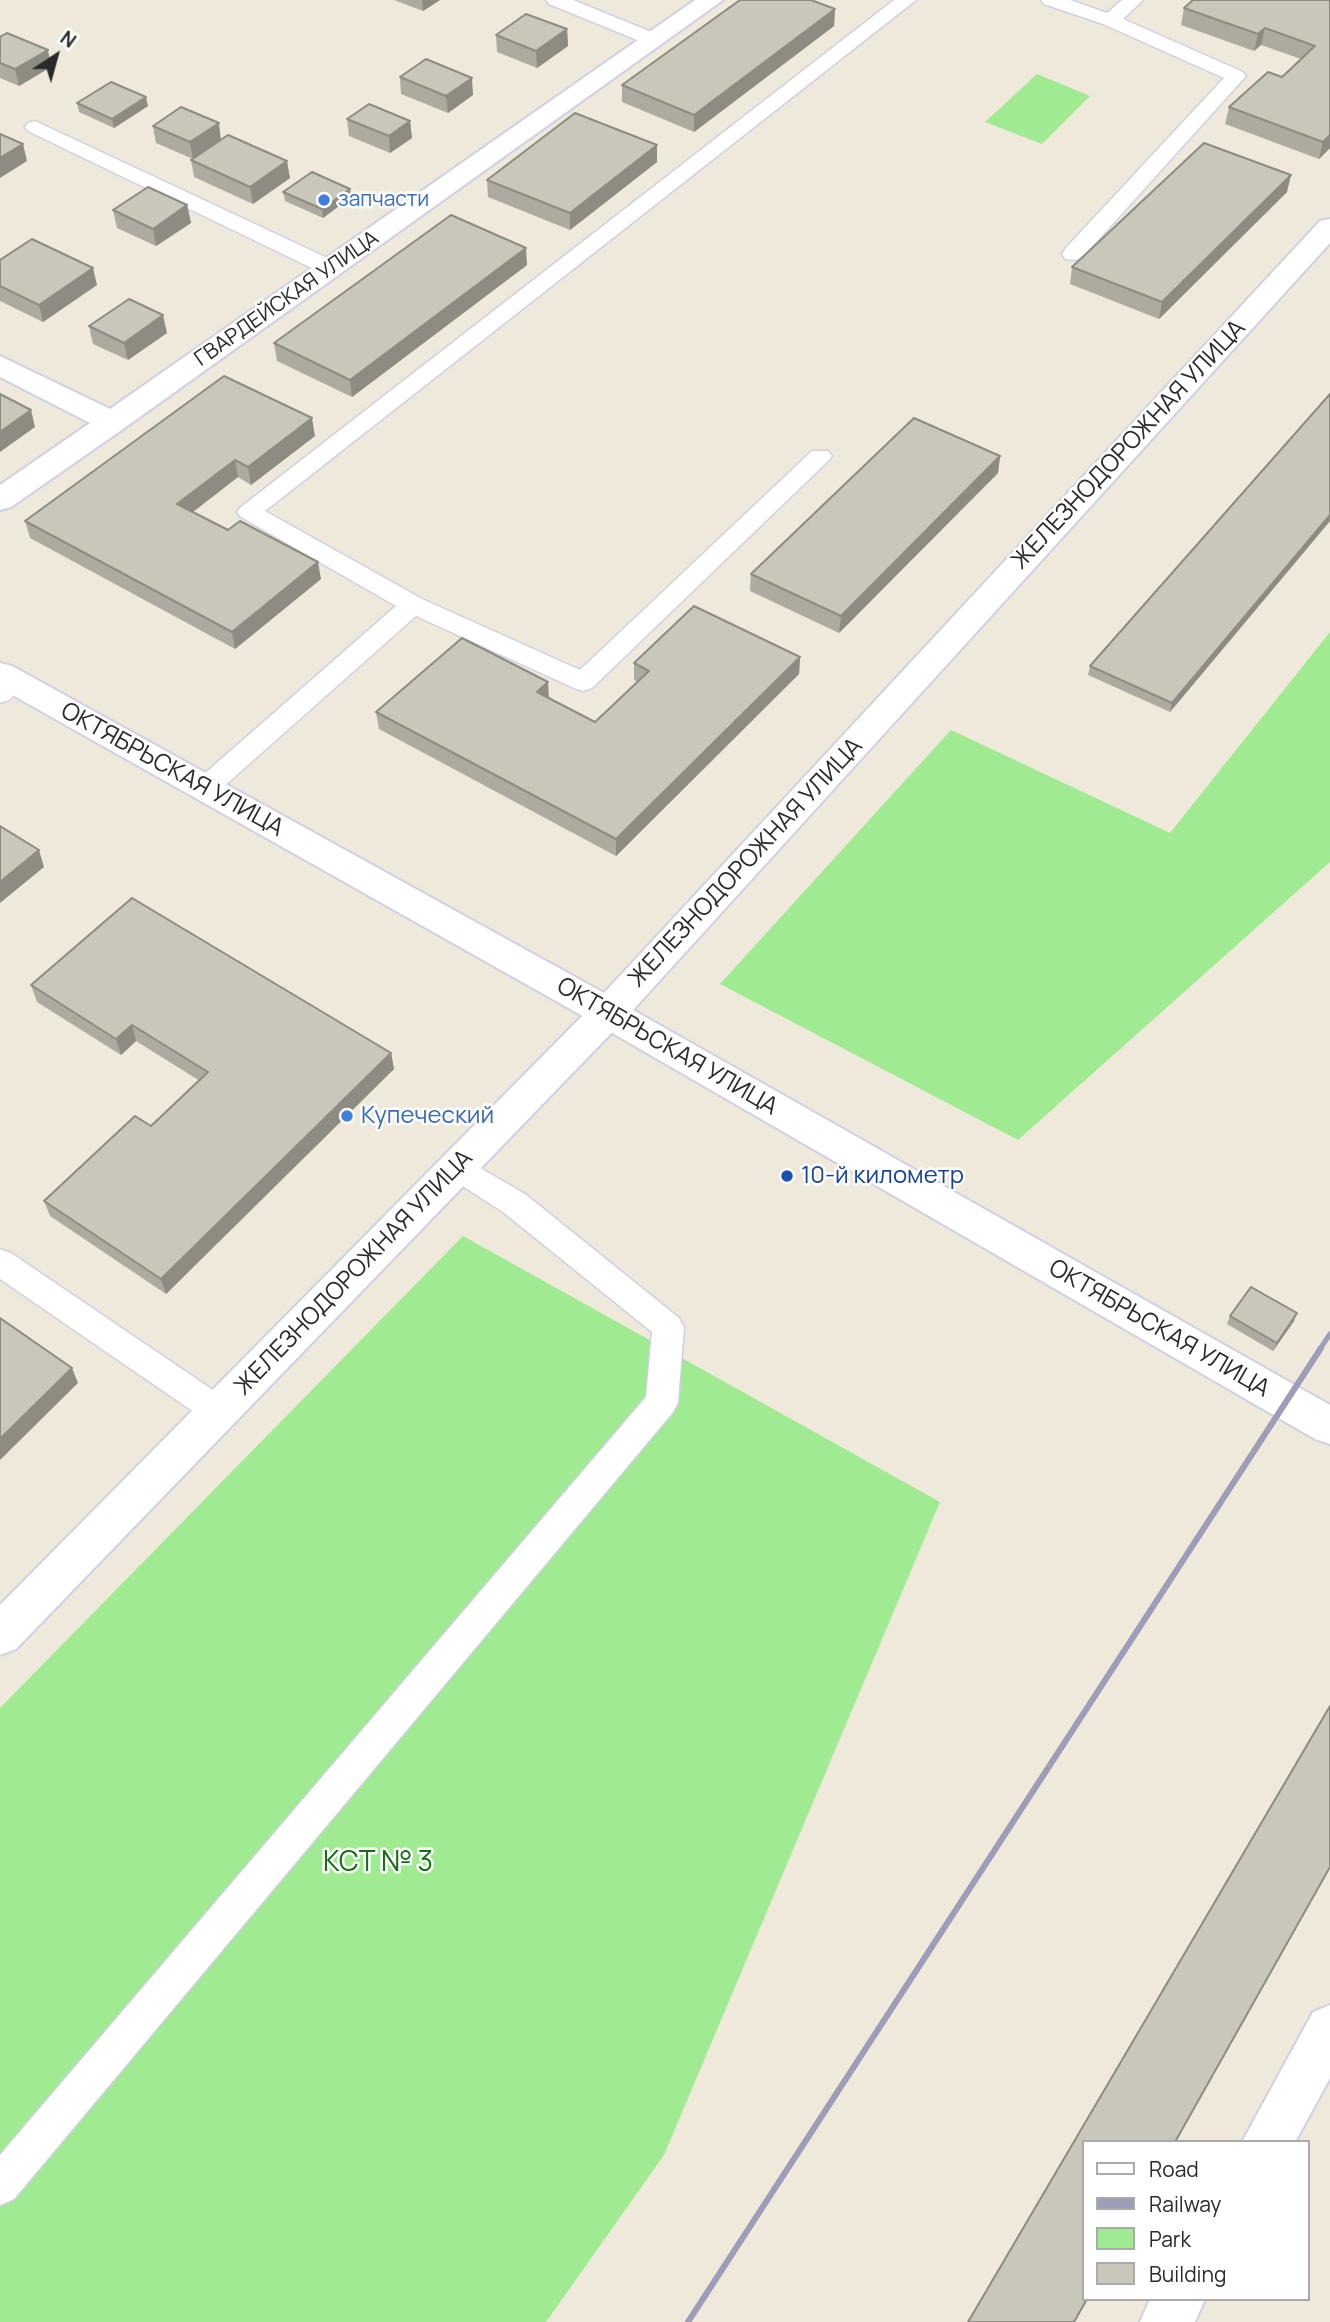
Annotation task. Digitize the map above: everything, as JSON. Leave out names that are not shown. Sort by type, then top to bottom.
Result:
[{"type":"street","name":"ГВАРДЕЙСКАЯ УЛИЦА","points":[[0,500],[710,0]]},
{"type":"street","name":"ЖЕЛЕЗНОДОРОЖНАЯ УЛИЦА","points":[[0,1635],[608,1013],[1330,227]]},
{"type":"street","points":[[0,365],[112,422]]},
{"type":"street","name":"ОКТЯБРЬСКАЯ УЛИЦА","points":[[5,684],[204,789],[608,1013],[1330,1426]]},
{"type":"street","points":[[1268,2140],[1330,2029]]},
{"type":"street","points":[[1166,2322],[1178,2301]]},
{"type":"lane","points":[[556,0],[654,40]]},
{"type":"lane","points":[[820,456],[583,682],[412,605],[249,512],[906,0]]},
{"type":"lane","points":[[1051,0],[1110,20],[1237,76],[1073,254]]},
{"type":"lane","points":[[1110,20],[1133,0]]},
{"type":"lane","points":[[35,128],[330,268]]},
{"type":"lane","points":[[204,789],[412,605]]},
{"type":"lane","points":[[0,2185],[662,1402],[668,1327],[513,1203],[458,1167]]},
{"type":"lane","points":[[0,1262],[218,1411]]},
{"type":"green space","points":[[1037,74],[1090,96],[1042,144],[985,122]]},
{"type":"green space","points":[[1330,632],[1330,862],[1018,1140],[720,984],[951,730],[1170,833]]},
{"type":"green space","name":"КСТ № 3","points":[[463,1236],[940,1502],[664,2155],[546,2322],[0,2322],[0,1708]]},
{"type":"building","points":[[740,0],[811,0],[835,9],[694,115],[622,85]]},
{"type":"building","points":[[1193,0],[1330,0],[1330,135],[1323,142],[1229,107],[1268,72],[1282,77],[1315,46],[1265,28],[1258,34],[1184,8]]},
{"type":"building","points":[[526,14],[567,29],[536,51],[496,35]]},
{"type":"building","points":[[7,33],[48,50],[15,69],[0,63],[0,37]]},
{"type":"building","points":[[426,59],[472,78],[446,96],[400,77]]},
{"type":"building","points":[[111,82],[146,97],[112,119],[77,103]]},
{"type":"building","points":[[369,104],[410,121],[389,136],[347,119]]},
{"type":"building","points":[[181,107],[219,123],[190,142],[153,126]]},
{"type":"building","points":[[575,113],[657,145],[570,213],[487,180]]},
{"type":"building","points":[[0,134],[23,144],[0,158]]},
{"type":"building","points":[[228,135],[287,161],[250,187],[191,160]]},
{"type":"building","points":[[1204,143],[1291,175],[1162,302],[1072,267]]},
{"type":"building","points":[[312,172],[350,189],[322,209],[283,192]]},
{"type":"building","points":[[148,187],[187,205],[153,229],[113,210]]},
{"type":"building","points":[[451,215],[526,248],[350,380],[274,343]]},
{"type":"building","points":[[32,239],[93,268],[39,305],[0,286],[0,260]]},
{"type":"building","points":[[129,299],[163,315],[124,343],[89,326]]},
{"type":"building","points":[[224,376],[312,418],[248,467],[235,460],[177,504],[228,530],[240,521],[318,562],[232,632],[25,521]]},
{"type":"building","points":[[0,394],[31,410],[0,432]]},
{"type":"building","points":[[1330,394],[1330,515],[1172,703],[1090,666]]},
{"type":"building","points":[[914,418],[1000,456],[841,616],[751,574]]},
{"type":"building","points":[[694,606],[800,657],[616,839],[376,712],[462,638],[548,682],[537,692],[595,722],[649,671],[634,663]]},
{"type":"building","points":[[0,826],[39,850],[0,882]]},
{"type":"building","points":[[132,898],[391,1053],[161,1279],[44,1201],[135,1116],[151,1126],[208,1072],[132,1025],[116,1039],[31,985]]},
{"type":"building","points":[[1251,1287],[1297,1313],[1277,1343],[1230,1316]]},
{"type":"building","points":[[0,1318],[72,1368],[0,1439]]},
{"type":"building","points":[[1330,1706],[1330,1867],[1176,2140],[1082,2140],[1082,2301],[1086,2301],[1074,2322],[968,2322]]},
{"type":"railway","points":[[1320,1349],[1330,1334]]},
{"type":"railway","points":[[688,2322],[1321,1348]]},
{"type":"place","name":"запчасти","points":[[324,200]]},
{"type":"place","name":"Купеческий","points":[[347,1116]]},
{"type":"place","name":"10-й километр","points":[[787,1176]]}]
